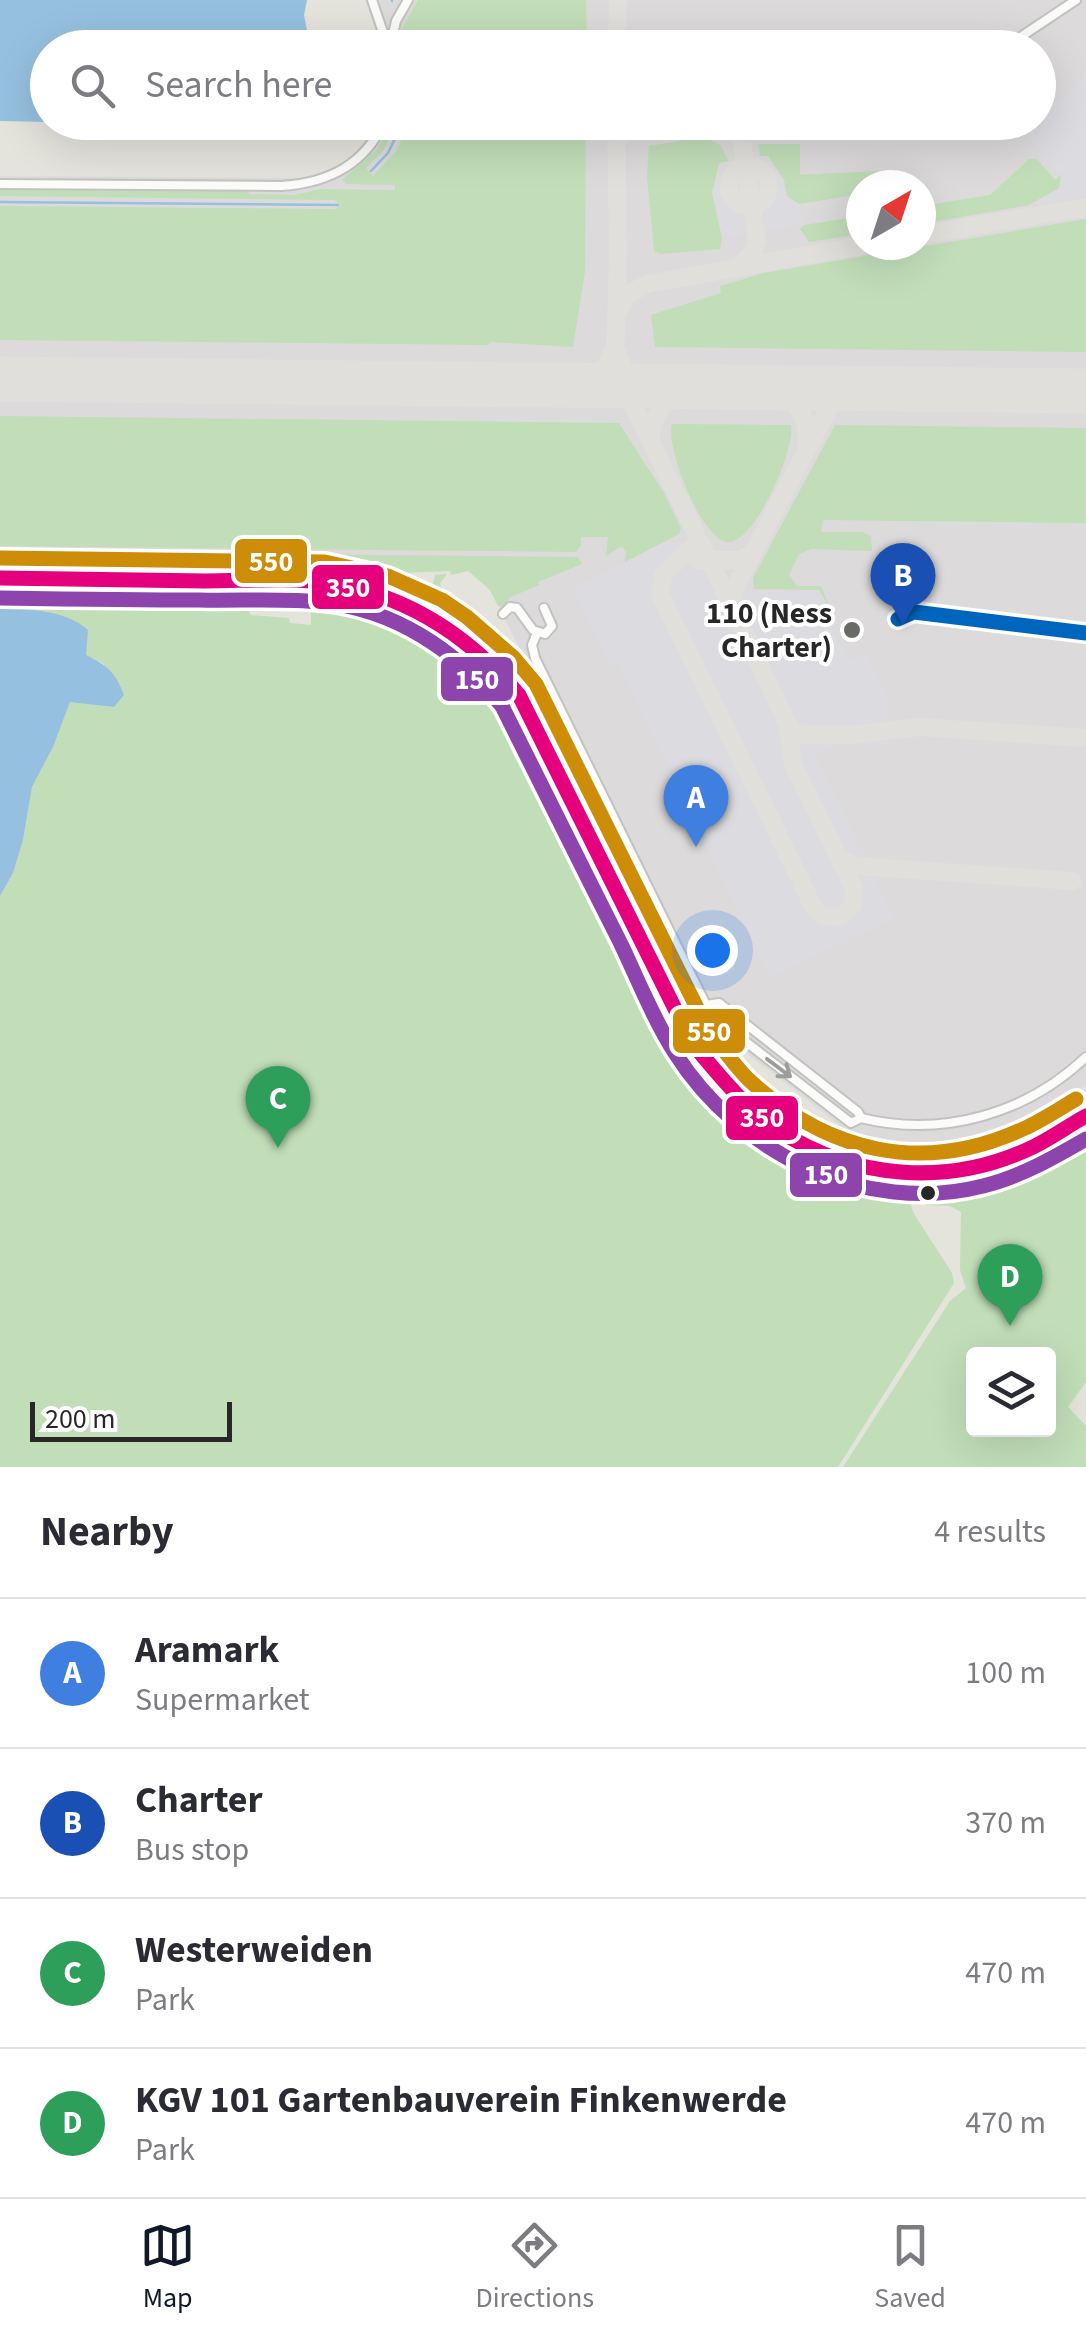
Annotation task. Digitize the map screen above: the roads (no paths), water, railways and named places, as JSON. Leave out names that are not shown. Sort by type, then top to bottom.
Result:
[{"type":"street","points":[[372,0],[383,30]]},
{"type":"street","points":[[394,30],[408,0]]},
{"type":"street","points":[[1031,30],[1076,0]]},
{"type":"street","points":[[0,184],[309,184],[337,174],[358,160],[375,140]]},
{"type":"street","points":[[0,578],[323,582],[368,590],[410,604],[464,638],[519,695],[692,1043],[728,1090],[764,1122],[804,1147],[841,1161],[878,1171],[928,1175],[1019,1156],[1086,1116]]},
{"type":"street","points":[[502,614],[510,607],[518,608],[537,633]]},
{"type":"street","points":[[537,633],[548,632],[552,626],[544,608]]},
{"type":"street","points":[[537,633],[532,645],[535,658],[706,1005],[720,1024],[851,1122],[861,1118],[900,1126],[931,1125],[990,1114],[1034,1096],[1086,1056]]},
{"type":"street","points":[[706,1005],[718,1003],[861,1118]]},
{"type":"water","points":[[0,0],[307,0],[307,30],[30,30],[30,122],[0,121]]},
{"type":"water","points":[[0,608],[47,612],[79,623],[88,630],[86,655],[110,670],[124,695],[114,707],[70,702],[32,787],[23,840],[13,873],[0,896]]},
{"type":"waterway","points":[[371,171],[394,140]]},
{"type":"waterway","points":[[0,202],[338,205]]},
{"type":"waterway","points":[[167,590],[243,591]]},
{"type":"waterway","points":[[263,592],[371,602],[418,622],[462,652],[499,690],[528,732],[679,1039],[712,1088],[732,1110],[779,1145],[832,1170],[861,1178]]},
{"type":"place","name":"Charter","points":[[903,625]]},
{"type":"place","name":"110 (Ness Charter)","points":[[852,630]]},
{"type":"place","name":"Aramark","points":[[696,847]]},
{"type":"place","name":"Westerweiden","points":[[278,1148]]},
{"type":"place","name":"KGV 101 Gartenbauverein Finkenwerde","points":[[1010,1326]]}]
